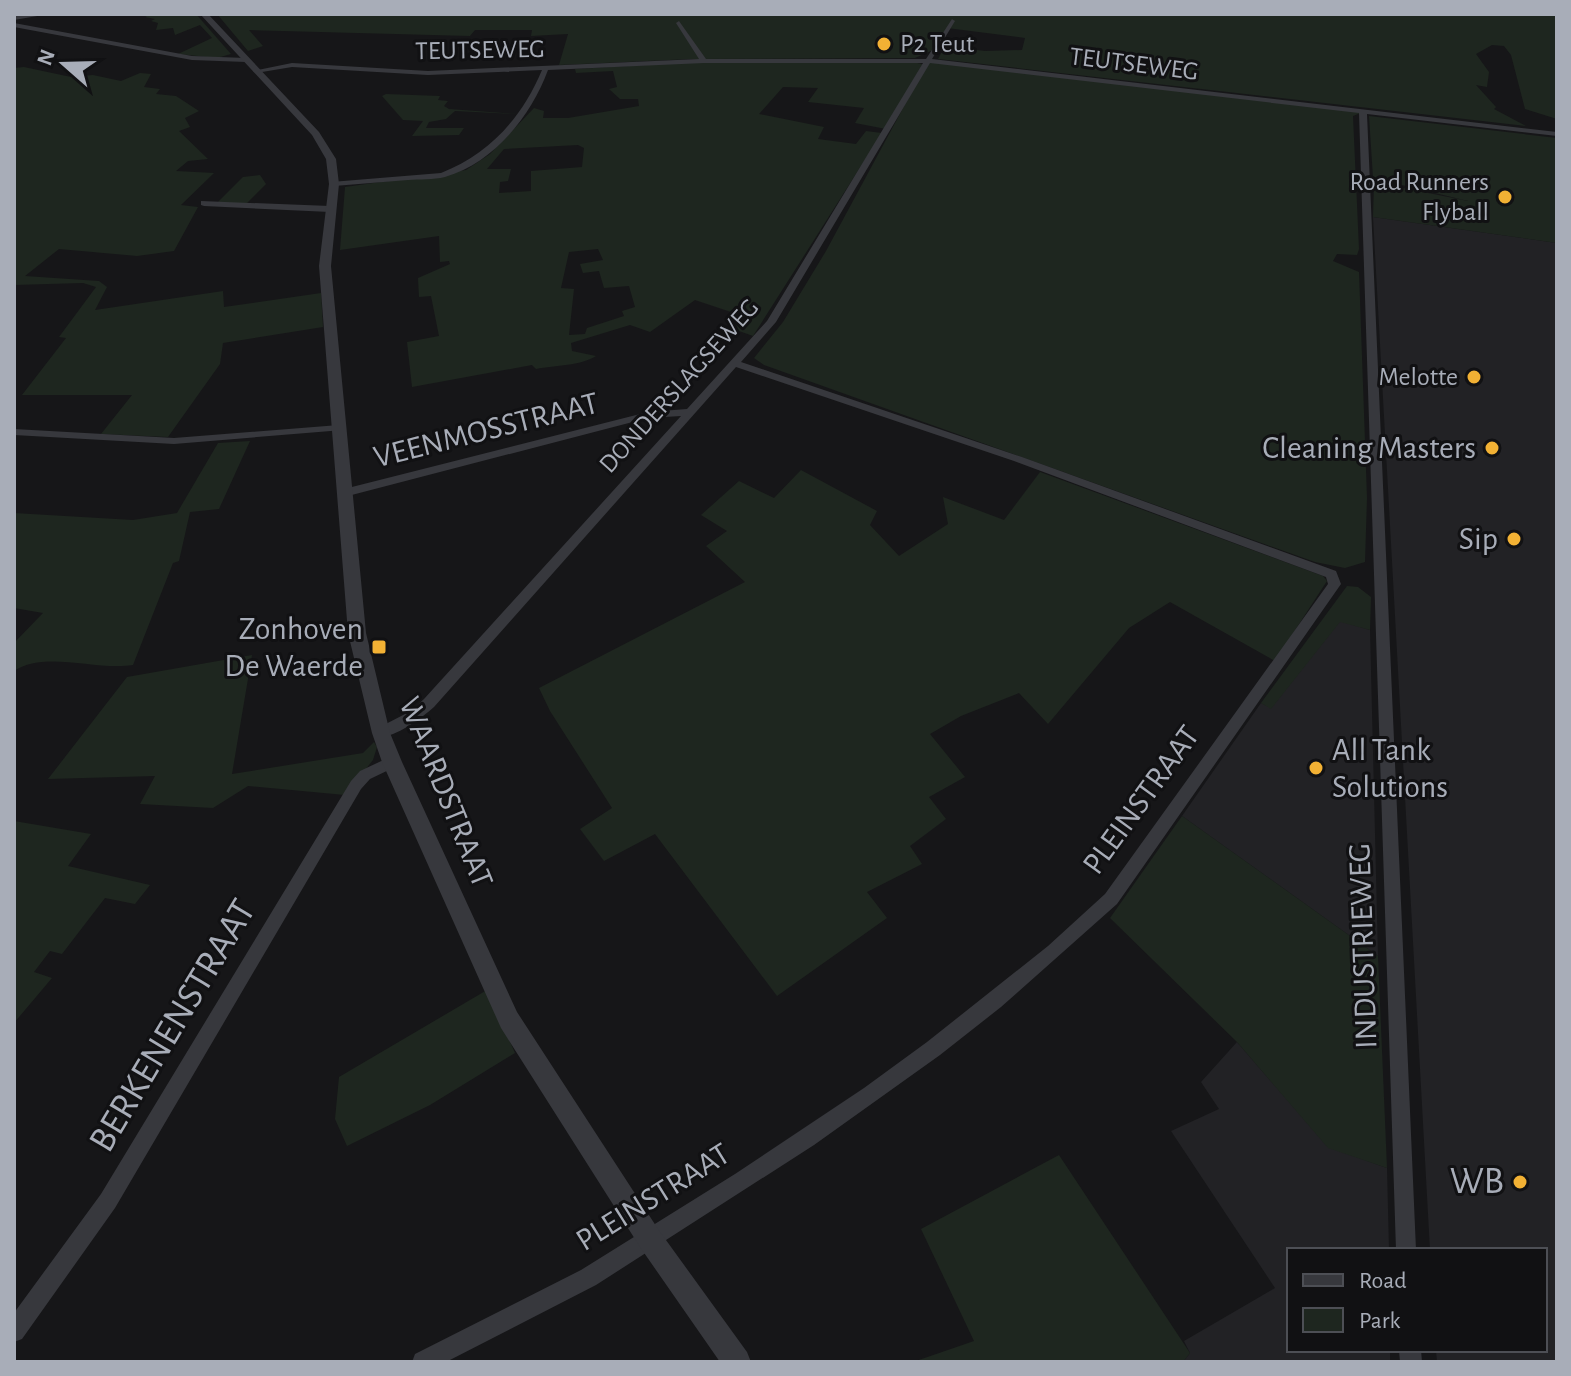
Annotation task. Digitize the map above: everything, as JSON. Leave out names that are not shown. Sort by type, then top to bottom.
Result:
[{"type":"street","points":[[14,18],[21,14]]},
{"type":"street","points":[[14,18],[46,14]]},
{"type":"street","name":"WAARDSTRAAT","points":[[204,14],[325,146],[331,159],[334,184],[325,266],[357,633],[381,733],[392,762],[509,1020],[649,1238],[737,1362]]},
{"type":"street","name":"DONDERSLAGSEWEG","points":[[381,733],[416,715],[429,703],[688,412],[736,364],[796,285],[952,21]]},
{"type":"street","points":[[679,23],[704,61]]},
{"type":"street","points":[[14,25],[192,58],[246,60]]},
{"type":"street","name":"TEUTSEWEG","points":[[256,71],[292,65],[428,73],[704,61],[929,61],[1557,134]]},
{"type":"street","points":[[334,184],[442,175],[475,161],[520,117],[539,87],[545,70]]},
{"type":"street","name":"INDUSTRIEWEG","points":[[1363,112],[1406,1248]]},
{"type":"street","points":[[204,203],[330,209]]},
{"type":"street","name":"PLEINSTRAAT","points":[[423,1362],[610,1265],[820,1130],[908,1069],[1083,925],[1111,899],[1335,584],[1332,574],[1215,531],[1018,459],[736,364]]},
{"type":"street","name":"VEENMOSSTRAAT","points":[[344,493],[648,415],[688,412]]},
{"type":"street","points":[[14,432],[174,441],[339,428]]},
{"type":"street","name":"BERKENENSTRAAT","points":[[14,1331],[108,1201],[356,785],[365,775],[392,762]]},
{"type":"shaded area","points":[[1373,217],[1557,243],[1557,1362],[1437,1362],[1436,1352],[1547,1352],[1547,1248],[1430,1248]]},
{"type":"shaded area","points":[[1340,621],[1370,630],[1378,956],[1182,816],[1261,703],[1271,708]]},
{"type":"shaded area","points":[[1237,1042],[1328,1147],[1387,1168],[1389,1248],[1287,1248],[1287,1352],[1390,1352],[1390,1362],[1183,1362],[1190,1353],[1184,1341],[1275,1288],[1171,1131],[1219,1109],[1201,1082]]},
{"type":"green space","points":[[151,14],[196,14],[231,54],[217,58],[178,54],[212,38],[200,25],[175,35],[173,28],[156,30],[158,23],[151,21],[155,19],[145,17]]},
{"type":"green space","points":[[217,14],[1557,14],[1557,119],[1525,109],[1511,55],[1504,46],[1492,45],[1476,54],[1489,72],[1487,87],[1476,85],[1496,107],[1494,109],[1526,126],[938,59],[945,46],[985,51],[1022,50],[1025,38],[947,28],[933,50],[915,58],[692,59],[559,65],[568,34],[531,36],[532,30],[475,30],[470,36],[249,30],[263,46],[248,51]]},
{"type":"green space","points":[[929,61],[1363,112],[1353,116],[1359,249],[1357,255],[1337,254],[1333,261],[1359,272],[1367,498],[1365,562],[1345,568],[1315,562],[764,365],[754,358],[783,322],[826,251],[922,73],[886,129],[855,123],[864,108],[808,102],[818,88],[783,87],[759,114],[824,127],[818,139],[856,144],[866,131],[882,133],[753,336],[728,327],[740,315],[695,300],[650,332],[630,325],[571,343],[572,351],[596,356],[583,362],[536,369],[532,365],[412,387],[407,342],[439,336],[431,296],[419,297],[418,278],[450,264],[449,261],[440,262],[439,236],[340,250],[345,187],[466,170],[490,154],[534,108],[544,111],[543,118],[568,118],[639,106],[638,99],[620,99],[609,89],[617,87],[613,71],[576,73],[575,69],[701,62],[913,62],[926,65]],"holes":[[[578,145],[584,148],[582,167],[531,171],[531,191],[499,193],[500,182],[508,181],[511,169],[487,169],[504,149]],[[598,249],[603,260],[580,264],[583,273],[599,271],[604,288],[629,286],[635,307],[622,311],[624,316],[587,328],[585,334],[569,335],[574,289],[561,288],[569,252]]]},
{"type":"green space","points":[[24,67],[71,77],[93,75],[121,81],[140,73],[151,74],[144,87],[160,89],[156,94],[176,96],[199,111],[185,118],[190,127],[179,131],[208,159],[188,161],[176,171],[214,173],[181,205],[198,207],[174,251],[137,256],[59,249],[25,276],[99,281],[107,287],[95,310],[223,291],[224,307],[321,293],[323,327],[223,343],[220,364],[168,437],[101,434],[132,395],[22,395],[66,338],[59,337],[96,287],[83,283],[14,285],[14,68]]},
{"type":"green space","points":[[382,96],[440,96],[438,100],[448,101],[444,106],[449,109],[517,114],[455,111],[446,119],[429,122],[426,128],[464,128],[459,135],[412,136],[423,121],[403,120]]},
{"type":"green space","points":[[1369,116],[1557,138],[1557,243],[1373,217],[1374,182],[1468,201],[1373,178]]},
{"type":"green space","points":[[260,175],[266,184],[246,204],[218,202],[243,177]]},
{"type":"green space","points":[[250,441],[219,509],[190,512],[179,561],[173,563],[133,665],[56,661],[26,665],[14,671],[14,643],[43,613],[14,608],[14,513],[133,520],[177,513],[218,443]]},
{"type":"green space","points":[[801,470],[877,511],[870,525],[899,556],[948,524],[943,497],[1004,520],[1040,472],[1323,576],[1327,581],[1275,661],[1170,602],[1129,628],[1048,724],[1019,693],[961,716],[930,734],[965,777],[929,797],[946,819],[910,846],[922,864],[867,892],[887,918],[777,996],[655,834],[604,861],[580,829],[612,808],[550,711],[539,688],[745,582],[706,546],[727,531],[701,515],[739,481],[774,498]]},
{"type":"green space","points":[[1347,586],[1358,587],[1371,597],[1370,630],[1340,622],[1271,709],[1261,703]]},
{"type":"green space","points":[[252,655],[232,774],[363,753],[374,742],[377,747],[373,760],[345,795],[248,786],[213,808],[140,804],[155,776],[48,779],[127,677]]},
{"type":"green space","points":[[1182,816],[1378,956],[1387,1168],[1328,1148],[1237,1042],[1110,918]]},
{"type":"green space","points":[[14,821],[91,834],[68,866],[150,885],[135,904],[105,898],[62,954],[50,951],[34,972],[52,978],[14,1023]]},
{"type":"green space","points":[[487,990],[515,1053],[430,1105],[347,1146],[335,1119],[339,1077]]},
{"type":"green space","points":[[1059,1155],[1190,1353],[1183,1362],[913,1362],[974,1341],[921,1229]]},
{"type":"place","name":"P2 Teut","points":[[884,44]]},
{"type":"place","name":"Road Runners Flyball","points":[[1505,197]]},
{"type":"place","name":"Melotte","points":[[1474,377]]},
{"type":"place","name":"Cleaning Masters","points":[[1492,448]]},
{"type":"place","name":"Sip","points":[[1514,539]]},
{"type":"place","name":"Zonhoven De Waerde","points":[[379,647]]},
{"type":"place","name":"All Tank Solutions","points":[[1316,768]]},
{"type":"place","name":"WB","points":[[1520,1182]]}]
